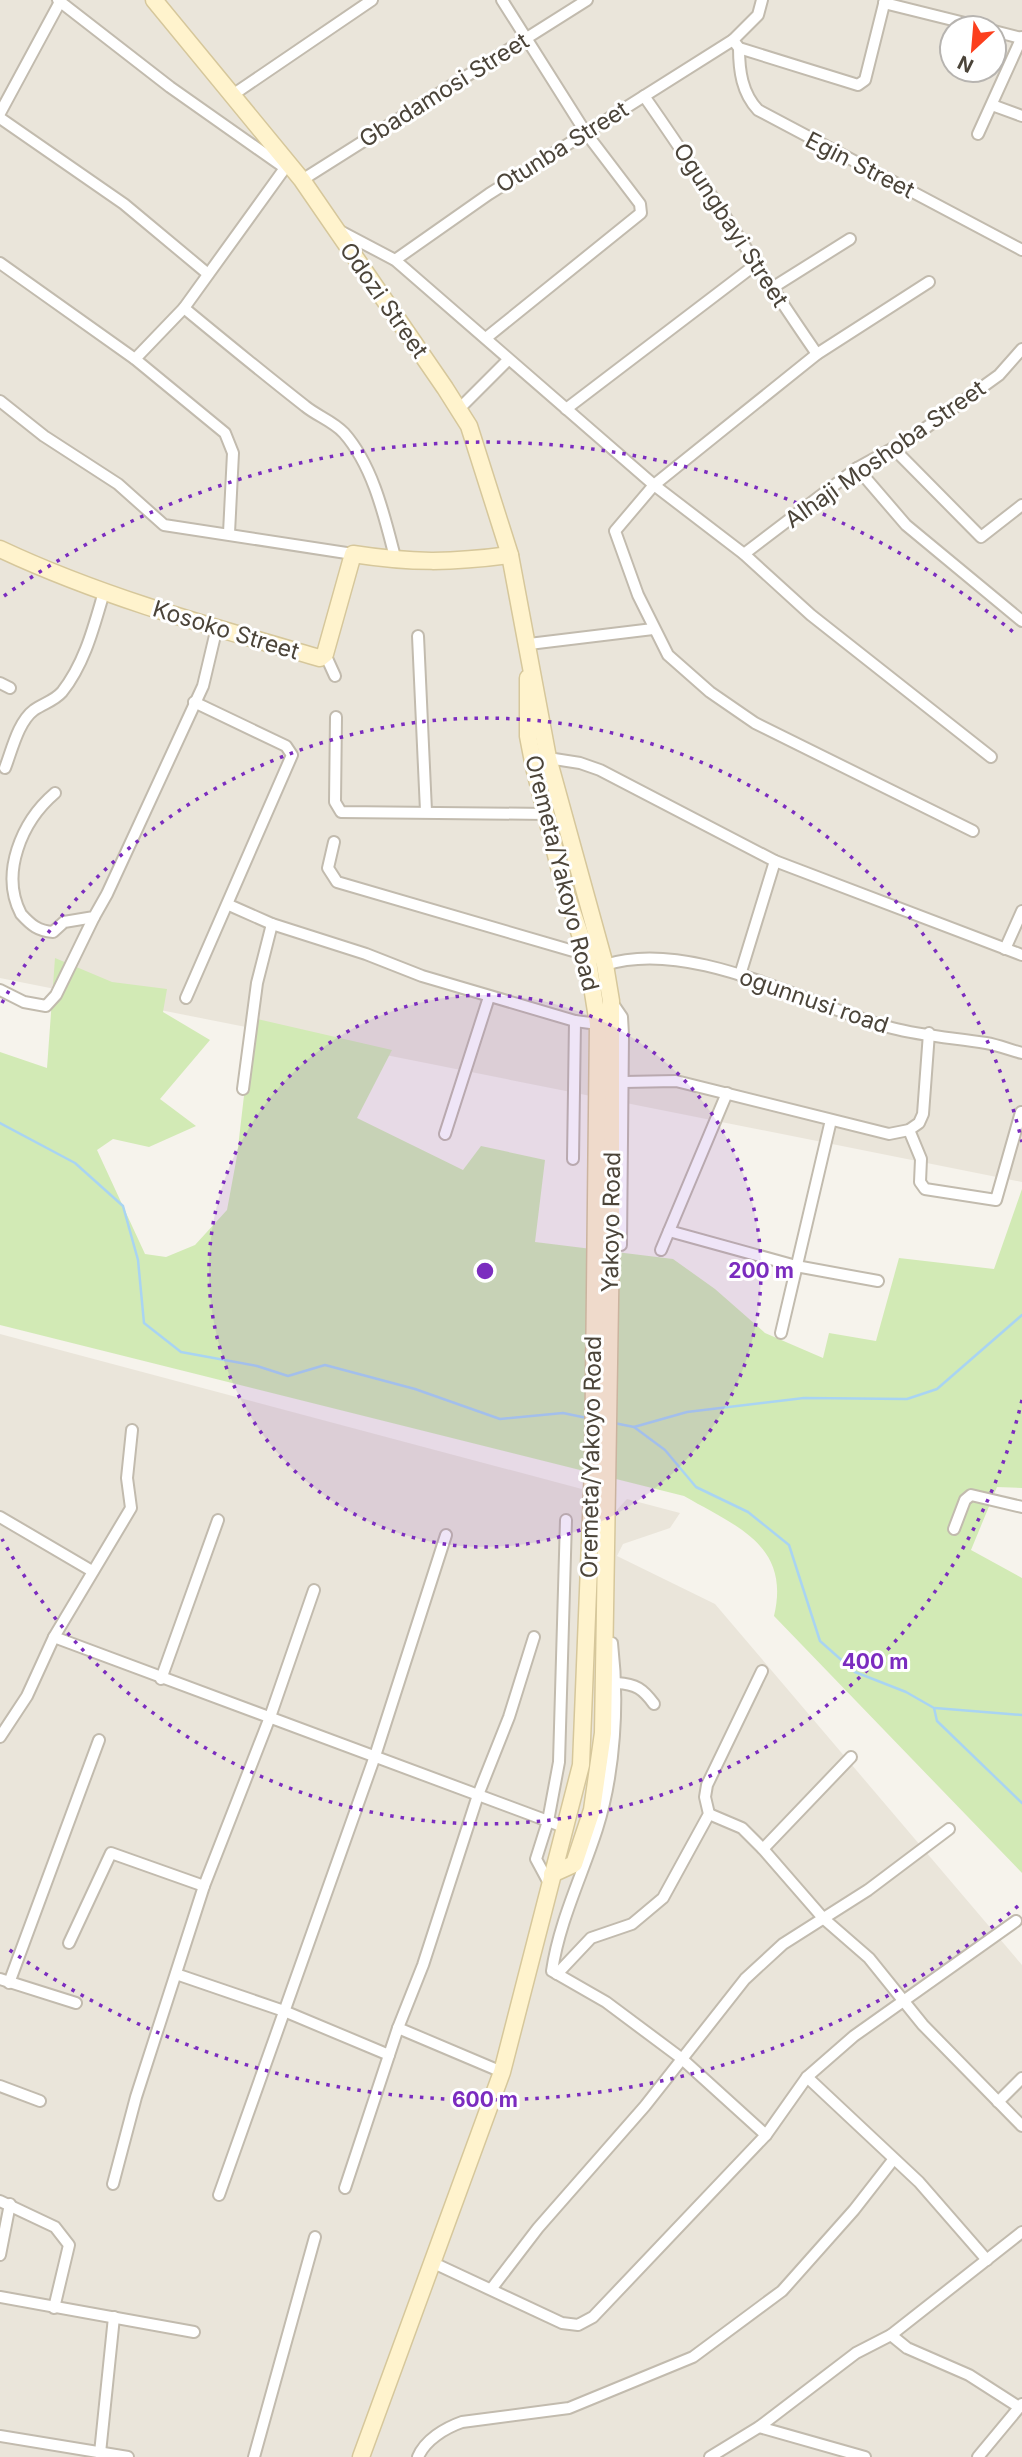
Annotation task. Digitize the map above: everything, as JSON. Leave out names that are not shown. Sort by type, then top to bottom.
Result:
[{"type":"main road","name":"Odozi Street","points":[[159,2],[234,94],[284,163],[302,180],[458,410],[473,438],[510,555],[529,644]]},
{"type":"main road","name":"Kosoko Street","points":[[0,549],[104,592],[320,658],[325,653],[352,554]]},
{"type":"main road","points":[[352,554],[396,561],[450,563],[510,555]]},
{"type":"main road","name":"Yakoyo Road","points":[[529,644],[548,758],[605,965],[611,1002],[604,1134],[603,1733],[592,1810],[574,1864],[551,1879]]},
{"type":"main road","name":"Oremeta/Yakoyo Road","points":[[361,2457],[502,2072],[551,1879],[556,1824],[581,1765],[604,1134],[598,1024],[587,955],[564,887],[528,736],[529,644]]},
{"type":"street","points":[[234,94],[372,0]]},
{"type":"street","points":[[486,338],[641,213],[640,204],[586,133],[502,0]]},
{"type":"street","name":"Gbadamosi Street","points":[[302,180],[587,0]]},
{"type":"street","name":"Otunba Street","points":[[395,260],[489,194],[644,96],[736,44],[758,15],[762,0]]},
{"type":"street","points":[[135,359],[184,308],[208,274],[284,163],[170,87],[60,1],[34,54],[1,109],[124,204],[208,274]]},
{"type":"street","points":[[736,44],[863,84],[884,1],[938,15]]},
{"type":"street","points":[[978,134],[1022,38]]},
{"type":"street","name":"Egin Street","points":[[736,44],[742,83],[750,102],[758,110],[1022,250]]},
{"type":"street","name":"Ogungbayi Street","points":[[644,96],[704,181],[755,265],[817,354]]},
{"type":"street","points":[[992,105],[1022,116]]},
{"type":"street","points":[[335,229],[395,260],[654,485],[744,554],[811,615],[991,757]]},
{"type":"street","points":[[772,288],[850,239]]},
{"type":"street","points":[[0,263],[135,359],[225,433],[233,453],[229,533]]},
{"type":"street","points":[[566,408],[755,265]]},
{"type":"street","points":[[929,282],[817,354],[654,485],[615,531],[653,629],[668,655],[710,691],[755,723],[974,831]]},
{"type":"street","points":[[184,308],[307,408],[331,421],[345,434],[356,451],[379,501],[396,561]]},
{"type":"street","name":"Alhaji Moshoba Street","points":[[744,554],[857,468],[894,449],[999,374],[1022,349]]},
{"type":"street","points":[[458,410],[509,360]]},
{"type":"street","points":[[0,401],[44,436],[118,484],[164,525],[352,554]]},
{"type":"street","points":[[894,449],[981,537],[1022,505]]},
{"type":"street","points":[[857,468],[906,525],[1022,621]]},
{"type":"street","points":[[5,768],[25,720],[60,695],[75,674],[88,644],[104,592]]},
{"type":"street","points":[[0,990],[24,1002],[46,1006],[56,995],[205,680],[216,627]]},
{"type":"street","points":[[529,644],[653,629]]},
{"type":"street","points":[[418,636],[426,811]]},
{"type":"street","points":[[325,653],[335,676]]},
{"type":"street","points":[[186,998],[229,905],[292,755],[286,746],[194,702]]},
{"type":"street","points":[[336,717],[337,808],[348,814],[426,811],[547,814]]},
{"type":"street","points":[[548,758],[580,763],[600,770],[775,862],[1022,955]]},
{"type":"street","points":[[55,793],[29,819],[8,858],[4,872],[7,892],[32,926],[43,932],[53,932],[64,922],[94,916]]},
{"type":"street","points":[[334,842],[328,868],[337,882],[587,955]]},
{"type":"street","points":[[740,975],[775,862]]},
{"type":"street","points":[[229,905],[272,925],[489,997],[575,1021],[598,1024]]},
{"type":"street","points":[[1005,949],[1022,911]]},
{"type":"street","points":[[243,1089],[257,983],[272,925]]},
{"type":"street","name":"ogunnusi road","points":[[605,965],[639,958],[682,963],[740,975],[891,1028],[988,1043],[1022,1053]]},
{"type":"street","points":[[445,1134],[489,997]]},
{"type":"street","points":[[611,1002],[622,1017],[624,1082],[621,1245]]},
{"type":"street","points":[[573,1159],[575,1021]]},
{"type":"street","points":[[624,1082],[676,1081],[889,1134],[909,1130],[919,1123],[923,1114],[929,1033]]},
{"type":"street","points":[[661,1250],[727,1093]]},
{"type":"street","points":[[909,1130],[920,1159],[920,1182],[925,1189],[996,1200],[1021,1112]]},
{"type":"street","points":[[781,1333],[831,1120]]},
{"type":"street","points":[[669,1231],[796,1266],[878,1281]]},
{"type":"street","points":[[0,1737],[27,1696],[54,1637],[131,1508],[127,1478],[132,1430]]},
{"type":"street","points":[[954,1529],[965,1500],[971,1495],[1022,1507]]},
{"type":"street","points":[[0,1517],[92,1571]]},
{"type":"street","points":[[161,1679],[218,1520]]},
{"type":"street","points":[[54,1637],[556,1824],[566,1520]]},
{"type":"street","points":[[219,2195],[375,1756],[446,1535]]},
{"type":"street","points":[[113,2184],[136,2097],[204,1886],[270,1717],[314,1590]]},
{"type":"street","points":[[345,2188],[398,2028],[423,1965],[478,1794],[509,1717],[534,1637]]},
{"type":"street","points":[[612,1643],[617,1683],[603,1801],[552,1971],[606,2002],[681,2058],[766,2135]]},
{"type":"street","points":[[557,1974],[591,1938],[632,1924],[663,1898],[709,1814],[705,1797],[707,1786],[762,1671]]},
{"type":"street","points":[[617,1683],[632,1684],[644,1690],[654,1704]]},
{"type":"street","points":[[76,2003],[5,1981],[100,1740]]},
{"type":"street","points":[[763,1849],[851,1757]]},
{"type":"street","points":[[709,1814],[742,1828],[823,1918],[869,1958],[903,2000],[1022,2126]]},
{"type":"street","points":[[492,2288],[745,1979],[783,1944],[869,1890],[949,1829]]},
{"type":"street","points":[[69,1943],[111,1853],[204,1886]]},
{"type":"street","points":[[440,2266],[562,2323],[578,2325],[593,2317],[766,2135],[807,2077],[854,2036],[1016,1921]]},
{"type":"street","points":[[176,1974],[284,2011],[389,2055]]},
{"type":"street","points":[[398,2028],[502,2072]]},
{"type":"street","points":[[807,2077],[919,2182],[987,2260]]},
{"type":"street","points":[[998,2102],[1022,2078]]},
{"type":"street","points":[[0,2085],[40,2101]]},
{"type":"street","points":[[418,2457],[422,2449],[446,2428],[462,2422],[569,2408],[693,2357],[782,2291],[854,2210],[893,2160]]},
{"type":"street","points":[[0,2255],[5,2203],[55,2227],[69,2245],[54,2308]]},
{"type":"street","points":[[709,2457],[759,2427],[856,2353],[891,2335],[1022,2232]]},
{"type":"street","points":[[254,2457],[315,2237]]},
{"type":"street","points":[[0,2297],[194,2332]]},
{"type":"street","points":[[100,2453],[114,2317]]},
{"type":"street","points":[[891,2335],[907,2348],[969,2375],[1021,2406],[978,2457]]},
{"type":"street","points":[[759,2427],[864,2457]]},
{"type":"street","points":[[0,2436],[128,2457]]},
{"type":"shaded area","points":[[0,0],[1022,0],[1022,1182],[0,978]]},
{"type":"shaded area","points":[[0,1334],[608,1496],[615,1512],[627,1499],[680,1513],[670,1528],[623,1544],[617,1556],[715,1604],[1022,1965],[1022,2457],[0,2457]]},
{"type":"green space","points":[[55,958],[112,982],[167,989],[163,1012],[210,1040],[160,1099],[196,1126],[149,1147],[113,1139],[97,1150],[145,1254],[166,1257],[195,1245],[227,1210],[237,1156],[253,1018],[392,1050],[357,1118],[463,1170],[481,1146],[545,1160],[535,1242],[673,1259],[715,1289],[765,1333],[823,1358],[829,1333],[876,1341],[899,1258],[994,1269],[1022,1189],[1022,1488],[997,1487],[971,1550],[1022,1578],[1022,1873],[774,1616],[777,1592],[774,1572],[767,1555],[755,1541],[740,1528],[684,1496],[0,1325],[0,1052],[47,1068]]},
{"type":"waterway","points":[[0,1123],[75,1163],[123,1206],[138,1260],[144,1323],[181,1352],[257,1366],[288,1376],[325,1365],[415,1389],[500,1419],[563,1413],[587,1418]]},
{"type":"waterway","points":[[634,1427],[687,1412],[804,1398],[907,1399],[937,1389],[1022,1315]]},
{"type":"waterway","points":[[614,1423],[634,1427],[665,1450],[696,1487],[748,1512],[789,1545],[820,1641],[855,1672],[906,1692],[934,1708],[937,1721],[1022,1803]]},
{"type":"waterway","points":[[935,1708],[1022,1715]]}]
